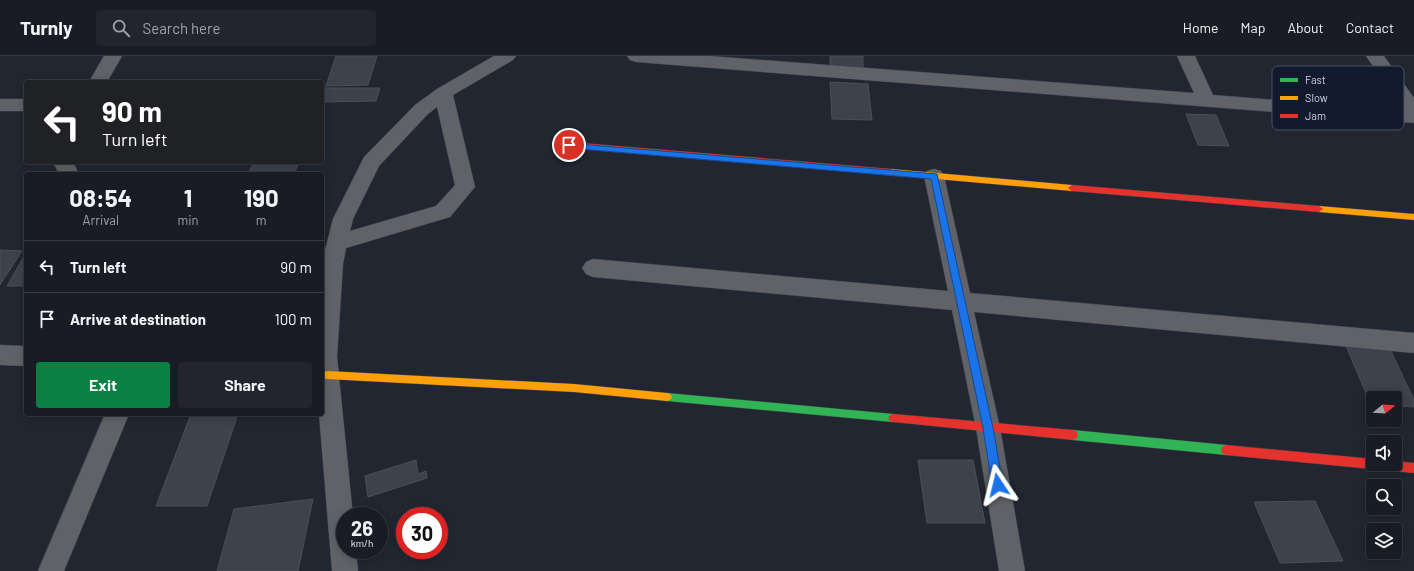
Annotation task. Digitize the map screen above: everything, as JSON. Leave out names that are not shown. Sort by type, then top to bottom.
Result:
[{"type":"street","points":[[99,80],[112,56]]},
{"type":"street","points":[[345,571],[325,363],[332,264],[343,219],[371,162],[421,110],[443,93],[507,56]]},
{"type":"street","points":[[636,56],[1272,105]]},
{"type":"street","points":[[1186,56],[1206,100]]},
{"type":"street","points":[[1376,56],[1383,66]]},
{"type":"street","points":[[337,243],[443,212],[466,187],[443,93]]},
{"type":"street","points":[[1404,97],[1414,112]]},
{"type":"street","points":[[0,105],[24,105]]},
{"type":"street","points":[[1404,116],[1414,117]]},
{"type":"street","points":[[569,145],[1414,217]]},
{"type":"street","points":[[934,176],[988,428],[1012,571]]},
{"type":"street","points":[[593,268],[1414,343]]},
{"type":"street","points":[[0,355],[24,356]]},
{"type":"street","points":[[325,363],[1414,468]]},
{"type":"street","points":[[51,571],[115,416]]},
{"type":"building","points":[[336,56],[377,56],[368,85],[326,86]]},
{"type":"building","points":[[830,56],[863,56],[863,68],[830,66]]},
{"type":"building","points":[[830,82],[868,84],[872,120],[832,119]]},
{"type":"building","points":[[324,88],[380,88],[376,101],[324,102]]},
{"type":"building","points":[[1186,114],[1216,115],[1229,146],[1198,145]]},
{"type":"building","points":[[253,164],[298,164],[295,172],[249,172]]},
{"type":"building","points":[[0,250],[22,251],[0,285]]},
{"type":"building","points":[[24,256],[24,286],[7,286]]},
{"type":"building","points":[[1346,346],[1390,349],[1414,400],[1414,407],[1402,406],[1402,391],[1366,391],[1366,393]]},
{"type":"building","points":[[190,416],[237,416],[207,506],[156,506]]},
{"type":"building","points":[[416,460],[418,474],[426,471],[427,478],[368,497],[365,476]]},
{"type":"building","points":[[918,460],[973,460],[985,523],[927,523]]},
{"type":"building","points":[[313,499],[298,571],[217,571],[234,509]]},
{"type":"building","points":[[1315,501],[1343,561],[1280,563],[1254,502]]},
{"type":"traffic: fast","points":[[667,397],[893,418]]},
{"type":"traffic: fast","points":[[1073,435],[1226,450]]},
{"type":"traffic: slow","points":[[891,172],[1072,188]]},
{"type":"traffic: slow","points":[[1319,209],[1414,217]]},
{"type":"traffic: slow","points":[[327,375],[574,388],[667,397]]},
{"type":"traffic: jam","points":[[569,145],[891,172]]},
{"type":"traffic: jam","points":[[1072,188],[1319,209]]},
{"type":"traffic: jam","points":[[893,418],[1073,435]]},
{"type":"traffic: jam","points":[[1226,450],[1414,468]]},
{"type":"route","points":[[569,145],[934,176],[988,428],[998,485]]}]
